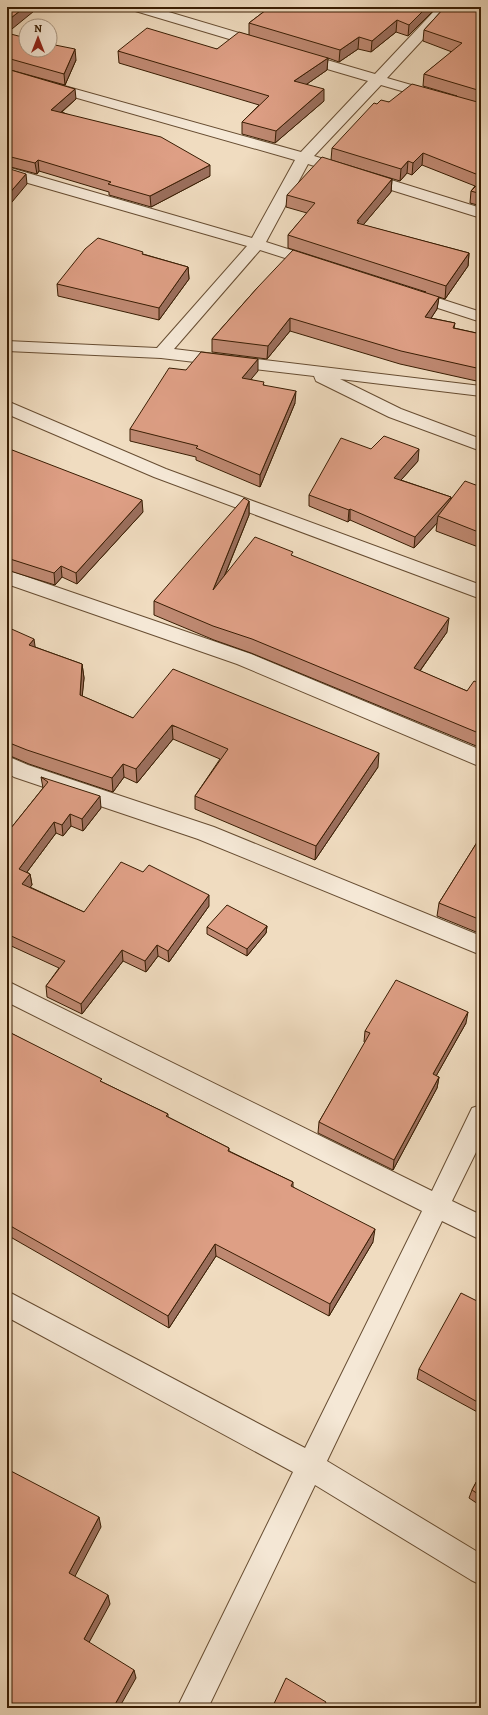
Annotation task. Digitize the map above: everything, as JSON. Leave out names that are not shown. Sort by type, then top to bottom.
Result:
[{"type":"street","points":[[137,7],[271,47]]},
{"type":"street","points":[[161,353],[257,244],[304,158],[446,7]]},
{"type":"street","points":[[286,52],[481,110]]},
{"type":"street","points":[[7,74],[304,158],[481,213]]},
{"type":"street","points":[[7,172],[257,244],[332,268]]},
{"type":"street","points":[[392,288],[481,317]]},
{"type":"street","points":[[7,346],[161,353],[481,391]]},
{"type":"street","points":[[305,369],[396,413],[481,445]]},
{"type":"street","points":[[7,407],[160,473],[481,592]]},
{"type":"street","points":[[7,577],[42,591],[244,659],[481,758]]},
{"type":"street","points":[[7,764],[21,771],[206,833],[481,946]]},
{"type":"street","points":[[7,991],[481,1228]]},
{"type":"street","points":[[192,1708],[481,1116]]},
{"type":"street","points":[[7,1302],[310,1466],[481,1570]]},
{"type":"building","points":[[7,7],[25,7],[7,21]]},
{"type":"building","points":[[270,7],[427,7],[409,25],[397,20],[372,41],[359,37],[340,50],[249,23]]},
{"type":"building","points":[[445,7],[475,7],[481,9],[481,91],[424,74],[462,43],[424,30]]},
{"type":"building","points":[[147,28],[217,49],[239,32],[328,58],[294,81],[324,89],[276,131],[242,122],[269,96],[118,51]]},
{"type":"building","points":[[7,33],[18,36],[18,58],[58,58],[58,46],[75,49],[64,74],[7,58]]},
{"type":"building","points":[[7,69],[75,89],[51,110],[161,137],[210,165],[150,196],[108,184],[111,182],[38,160],[35,163],[7,156]]},
{"type":"building","points":[[412,84],[481,103],[481,176],[423,153],[413,163],[408,161],[401,169],[332,148],[374,103],[377,104],[381,100],[389,102]]},
{"type":"building","points":[[322,157],[392,179],[357,221],[359,221],[357,223],[469,253],[446,286],[288,235],[315,203],[287,195]]},
{"type":"building","points":[[7,168],[26,174],[7,196]]},
{"type":"building","points":[[481,181],[481,194],[471,191]]},
{"type":"building","points":[[98,238],[143,252],[142,254],[188,267],[159,308],[57,284],[85,249]]},
{"type":"building","points":[[293,250],[439,297],[425,317],[455,323],[453,328],[481,334],[481,369],[401,351],[290,318],[268,346],[212,339]]},
{"type":"building","points":[[201,352],[258,359],[242,378],[264,382],[263,385],[296,391],[260,475],[196,448],[198,446],[130,429],[169,368],[186,370]]},
{"type":"building","points":[[384,436],[419,449],[394,478],[451,497],[415,537],[350,509],[349,510],[309,495],[341,438],[371,449]]},
{"type":"building","points":[[7,448],[142,500],[76,573],[61,566],[54,573],[7,558]]},
{"type":"building","points":[[465,481],[481,487],[481,533],[438,516]]},
{"type":"building","points":[[244,498],[249,501],[213,590],[255,537],[293,552],[291,555],[449,618],[414,668],[467,691],[474,681],[481,684],[481,734],[252,639],[213,626],[154,601]]},
{"type":"building","points":[[7,627],[34,639],[29,645],[82,664],[80,695],[133,718],[173,669],[379,753],[316,846],[195,796],[228,749],[172,725],[136,769],[123,764],[112,778],[27,750],[7,742],[7,696],[9,688],[7,688]]},
{"type":"building","points":[[41,777],[100,796],[82,819],[70,814],[62,825],[54,822],[19,869],[30,874],[22,884],[84,912],[121,862],[143,872],[149,865],[209,895],[168,951],[157,945],[145,961],[122,950],[81,1004],[46,986],[65,961],[7,934],[7,833],[48,782]]},
{"type":"building","points":[[481,836],[481,920],[439,903]]},
{"type":"building","points":[[227,905],[267,926],[247,949],[207,927]]},
{"type":"building","points":[[396,980],[468,1012],[433,1074],[439,1077],[394,1160],[319,1122],[370,1033],[365,1031]]},
{"type":"building","points":[[7,1031],[102,1079],[100,1081],[168,1114],[166,1116],[229,1148],[228,1151],[293,1182],[291,1186],[375,1229],[330,1304],[215,1244],[168,1316],[7,1224]]},
{"type":"building","points":[[461,1293],[481,1303],[481,1404],[419,1369]]},
{"type":"building","points":[[7,1469],[99,1517],[69,1573],[108,1595],[84,1639],[134,1670],[113,1708],[7,1708]]},
{"type":"building","points":[[481,1473],[481,1496],[472,1490]]},
{"type":"building","points":[[286,1678],[326,1702],[323,1708],[272,1708]]}]
